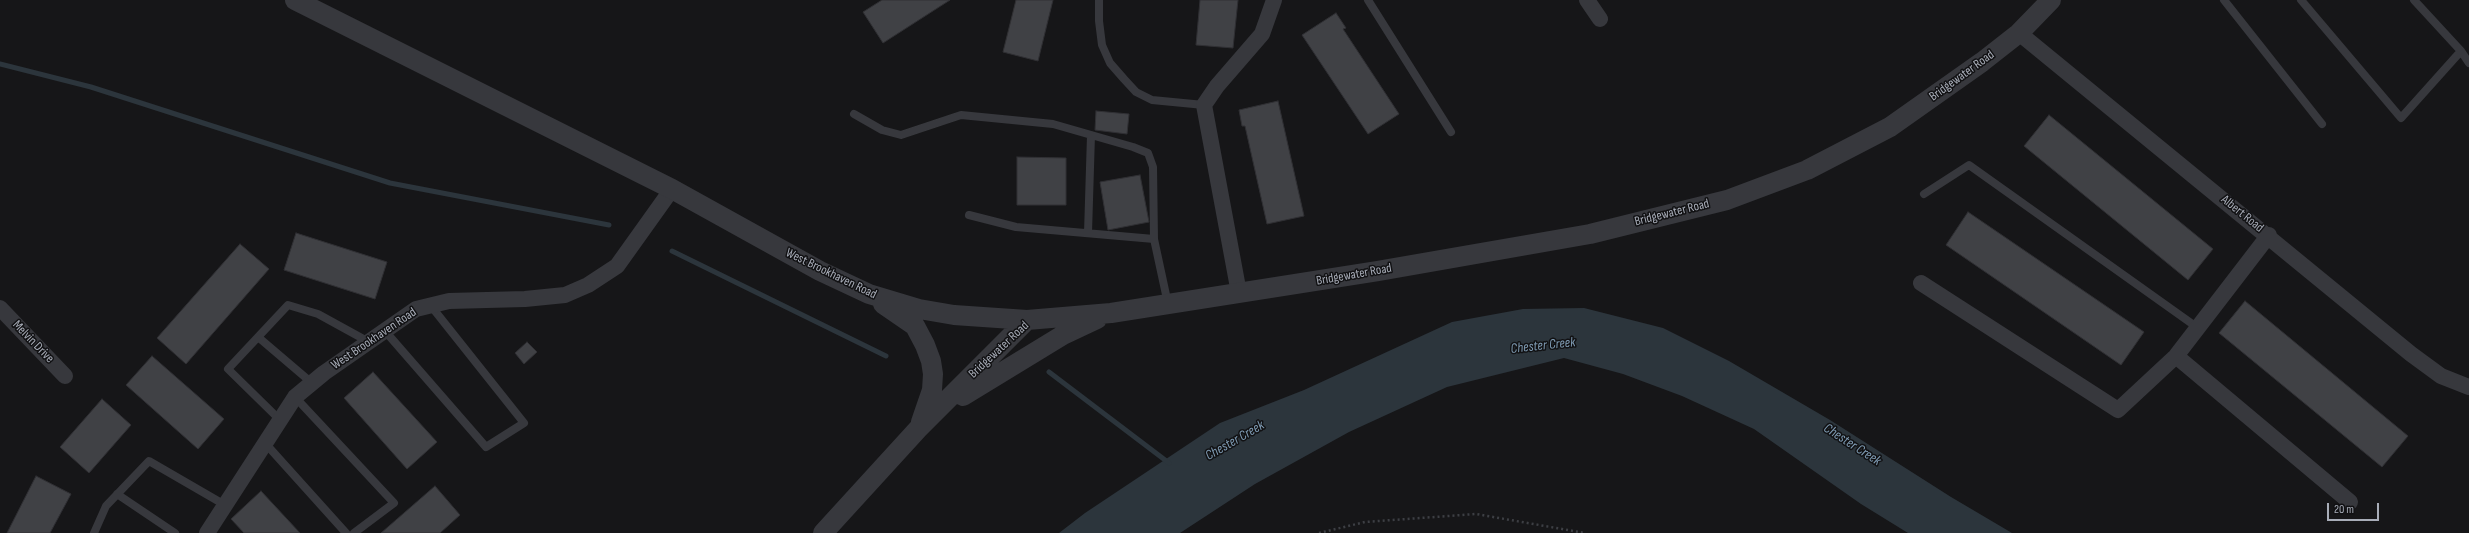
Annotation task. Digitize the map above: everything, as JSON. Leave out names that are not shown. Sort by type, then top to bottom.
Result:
[{"type":"street","name":"West Brookhaven Road","points":[[295,0],[672,189],[820,271],[869,294],[919,309],[954,315],[1027,320]]},
{"type":"street","points":[[1239,293],[1204,105],[1217,86],[1262,34],[1274,0]]},
{"type":"street","points":[[1587,0],[1600,19]]},
{"type":"street","name":"Bridgewater Road","points":[[823,533],[918,429],[1027,320],[1111,313],[1168,305],[1590,234],[1727,200],[1807,170],[1890,127],[1982,62],[2019,33],[2051,0]]},
{"type":"street","name":"Albert Road","points":[[2019,33],[2269,235],[2412,354],[2441,376],[2469,387]]},
{"type":"street","name":"West Brookhaven Road","points":[[207,533],[295,397],[312,383],[416,309],[450,301],[525,299],[564,295],[588,285],[617,266],[672,189]]},
{"type":"street","points":[[1921,283],[2118,410],[2176,356],[2269,235]]},
{"type":"street","points":[[869,294],[915,326],[925,344],[933,374],[928,405],[918,429]]},
{"type":"street","name":"Melvin Drive","points":[[0,308],[65,376]]},
{"type":"street","points":[[918,429],[959,398],[1008,367],[1063,335],[1111,313]]},
{"type":"street","points":[[2176,356],[2350,502]]},
{"type":"lane","points":[[1099,0],[1099,21],[1102,45],[1110,63],[1136,92],[1152,100],[1204,105]]},
{"type":"lane","points":[[1368,0],[1451,132]]},
{"type":"lane","points":[[2224,0],[2322,124]]},
{"type":"lane","points":[[2301,0],[2401,118],[2461,51]]},
{"type":"lane","points":[[2414,0],[2461,51],[2469,64]]},
{"type":"lane","points":[[854,114],[882,130],[901,135],[961,115],[1053,124],[1148,153],[1153,167],[1154,239],[1168,305]]},
{"type":"lane","points":[[1088,233],[1091,135]]},
{"type":"lane","points":[[1924,194],[1969,165],[2198,328]]},
{"type":"lane","points":[[969,215],[1016,227],[1154,239]]},
{"type":"lane","points":[[280,420],[228,369],[288,306],[318,314],[369,342]]},
{"type":"lane","points":[[385,331],[486,447],[524,424],[431,306]]},
{"type":"lane","points":[[258,337],[312,383]]},
{"type":"lane","points":[[295,397],[394,503],[354,533]]},
{"type":"lane","points":[[265,443],[346,533]]},
{"type":"lane","points":[[94,533],[106,506],[149,461],[225,505]]},
{"type":"lane","points":[[118,494],[175,533]]},
{"type":"path","points":[[1319,533],[1365,522],[1476,514],[1585,533]]},
{"type":"water","name":"Chester Creek","points":[[1584,308],[1663,328],[1729,361],[1830,420],[1951,497],[2012,533],[1908,533],[1861,504],[1754,429],[1682,396],[1623,374],[1564,358],[1447,387],[1349,432],[1255,484],[1180,533],[1059,533],[1085,513],[1220,423],[1304,390],[1452,322],[1523,309]]},
{"type":"building","points":[[882,0],[950,0],[883,43],[863,12]]},
{"type":"building","points":[[1016,0],[1053,0],[1038,61],[1003,52]]},
{"type":"building","points":[[1200,0],[1238,0],[1233,48],[1196,45]]},
{"type":"building","points":[[1336,13],[1346,28],[1343,29],[1399,114],[1368,134],[1302,35]]},
{"type":"building","points":[[1278,101],[1304,216],[1267,224],[1245,126],[1242,126],[1239,110]]},
{"type":"building","points":[[1096,111],[1129,114],[1127,134],[1095,130]]},
{"type":"building","points":[[2049,115],[2213,249],[2188,280],[2024,146]]},
{"type":"building","points":[[1017,157],[1066,158],[1066,205],[1017,205]]},
{"type":"building","points":[[1140,175],[1149,222],[1108,230],[1100,182]]},
{"type":"building","points":[[1968,212],[2144,332],[2121,365],[1946,245]]},
{"type":"building","points":[[296,233],[387,262],[375,299],[284,270]]},
{"type":"building","points":[[240,244],[269,269],[186,364],[157,338]]},
{"type":"building","points":[[2245,301],[2408,436],[2382,467],[2219,333]]},
{"type":"building","points":[[527,342],[537,352],[524,364],[515,353]]},
{"type":"building","points":[[152,356],[224,419],[198,449],[126,385]]},
{"type":"building","points":[[373,372],[437,442],[407,469],[344,398]]},
{"type":"building","points":[[102,399],[131,425],[89,473],[60,447]]},
{"type":"building","points":[[36,476],[71,494],[50,533],[7,533]]},
{"type":"building","points":[[435,486],[460,515],[440,533],[381,533]]},
{"type":"building","points":[[261,491],[300,533],[244,533],[231,519]]},
{"type":"waterway","points":[[0,64],[91,87],[390,183],[609,225]]},
{"type":"waterway","points":[[672,251],[886,356]]},
{"type":"waterway","points":[[1049,372],[1169,463]]}]
